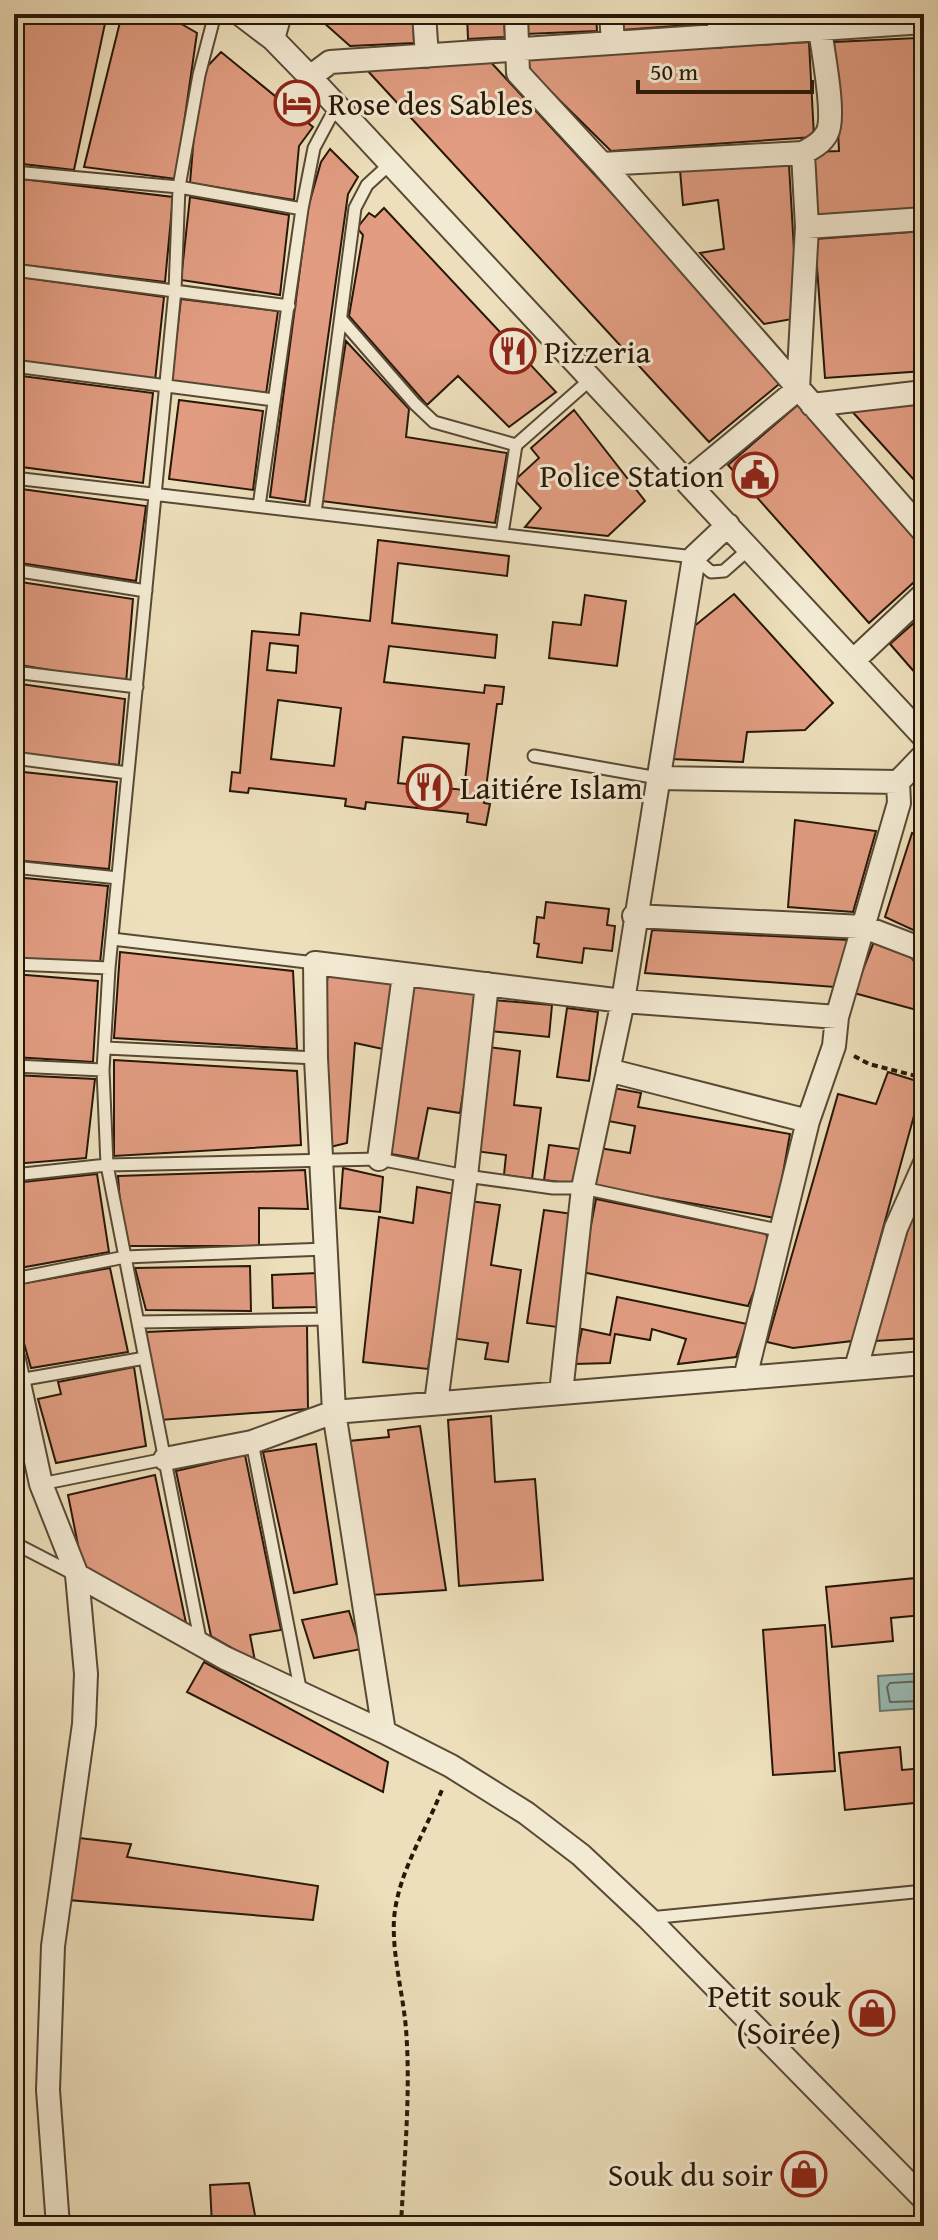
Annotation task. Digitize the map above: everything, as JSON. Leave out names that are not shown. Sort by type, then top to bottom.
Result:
[{"type":"street","points":[[240,14],[273,39],[310,77],[924,737]]},
{"type":"street","points":[[273,39],[280,14]]},
{"type":"street","points":[[424,14],[427,56]]},
{"type":"street","points":[[516,14],[518,73],[602,164],[924,532]]},
{"type":"street","points":[[611,14],[613,43]]},
{"type":"street","points":[[602,164],[803,153],[820,143],[829,130],[830,113],[819,22]]},
{"type":"street","points":[[310,77],[330,62],[613,43],[719,25],[924,22]]},
{"type":"street","points":[[803,153],[807,227],[805,397]]},
{"type":"street","points":[[807,227],[924,219]]},
{"type":"street","points":[[687,481],[805,397],[924,392]]},
{"type":"street","points":[[561,1393],[583,1188],[623,1001],[634,916],[694,557],[728,525]]},
{"type":"street","points":[[854,660],[924,594]]},
{"type":"street","points":[[745,1378],[808,1121],[834,1046],[837,1017],[899,803],[898,782],[924,755]]},
{"type":"street","points":[[658,778],[898,782]]},
{"type":"street","points":[[634,916],[864,927],[919,948],[924,955]]},
{"type":"street","points":[[384,1732],[334,1412],[316,1058],[315,963],[623,1001],[837,1017]]},
{"type":"street","points":[[379,1159],[404,975]]},
{"type":"street","points":[[436,1403],[487,984]]},
{"type":"street","points":[[608,1070],[808,1121]]},
{"type":"street","points":[[856,1368],[896,1228],[924,1165]]},
{"type":"street","points":[[165,1459],[252,1442],[334,1412],[924,1363]]},
{"type":"street","points":[[16,1370],[41,1484],[77,1575],[86,1674],[84,1724],[53,1946],[48,2090],[58,2226]]},
{"type":"street","points":[[77,1575],[225,1658],[451,1766],[526,1813],[581,1855],[648,1918],[924,2199]]},
{"type":"lane","points":[[201,1644],[107,1165],[103,1070],[109,968],[175,290],[179,187],[199,75],[215,14]]},
{"type":"lane","points":[[259,506],[302,209],[314,148],[330,118],[340,109]]},
{"type":"lane","points":[[315,513],[355,208],[367,185],[391,163]]},
{"type":"lane","points":[[14,172],[179,187],[302,209]]},
{"type":"lane","points":[[14,270],[289,306]]},
{"type":"lane","points":[[341,319],[434,422],[516,445]]},
{"type":"lane","points":[[14,366],[274,400]]},
{"type":"lane","points":[[502,534],[516,445],[592,379]]},
{"type":"lane","points":[[14,478],[694,557],[711,572],[724,571],[749,549]]},
{"type":"lane","points":[[14,570],[146,591]]},
{"type":"lane","points":[[14,672],[137,687]]},
{"type":"lane","points":[[534,756],[658,778]]},
{"type":"lane","points":[[14,758],[128,773]]},
{"type":"lane","points":[[14,867],[118,878]]},
{"type":"lane","points":[[112,939],[315,963]]},
{"type":"lane","points":[[14,964],[109,968]]},
{"type":"lane","points":[[106,1048],[316,1058]]},
{"type":"lane","points":[[14,1066],[103,1070]]},
{"type":"lane","points":[[14,1175],[107,1165],[379,1159],[466,1176],[553,1188],[583,1188],[782,1231]]},
{"type":"lane","points":[[14,1279],[125,1257],[326,1249]]},
{"type":"lane","points":[[138,1322],[329,1319]]},
{"type":"lane","points":[[16,1370],[145,1358]]},
{"type":"lane","points":[[252,1442],[301,1693]]},
{"type":"lane","points":[[41,1484],[165,1459]]},
{"type":"lane","points":[[14,1543],[77,1575]]},
{"type":"lane","points":[[648,1918],[924,1891]]},
{"type":"path","points":[[834,1046],[869,1064],[924,1078]]},
{"type":"path","points":[[401,2226],[406,2031],[394,1918],[401,1884],[415,1847],[429,1825],[451,1766]]},
{"type":"water","points":[[924,1673],[924,1708],[880,1711],[878,1676]]},
{"type":"building","points":[[17,14],[107,14],[74,170],[14,163],[14,26]]},
{"type":"building","points":[[122,14],[164,14],[197,33],[176,179],[84,167]]},
{"type":"building","points":[[314,14],[413,14],[414,43],[350,46]]},
{"type":"building","points":[[467,14],[504,14],[505,37],[468,39]]},
{"type":"building","points":[[524,14],[596,14],[597,31],[525,34]]},
{"type":"building","points":[[620,14],[702,14],[703,24],[621,30]]},
{"type":"building","points":[[724,14],[811,14],[811,20],[725,25]]},
{"type":"building","points":[[829,14],[910,14],[829,20]]},
{"type":"building","points":[[917,38],[924,211],[814,216],[811,152],[839,151],[834,42]]},
{"type":"building","points":[[809,42],[814,137],[611,151],[530,71],[528,58]]},
{"type":"building","points":[[221,52],[313,127],[299,146],[294,200],[190,183],[199,75]]},
{"type":"building","points":[[487,58],[784,380],[709,442],[366,69]]},
{"type":"building","points":[[330,149],[358,177],[348,194],[305,502],[270,497],[308,208],[321,162]]},
{"type":"building","points":[[789,165],[798,318],[764,324],[700,253],[724,249],[718,200],[683,205],[680,170]]},
{"type":"building","points":[[14,178],[173,197],[165,282],[14,264]]},
{"type":"building","points":[[190,197],[289,215],[280,295],[181,280]]},
{"type":"building","points":[[384,208],[556,392],[509,427],[458,376],[427,405],[349,316],[363,235],[357,228],[369,213],[375,217]]},
{"type":"building","points":[[924,231],[924,371],[825,378],[815,239]]},
{"type":"building","points":[[14,276],[164,297],[155,381],[14,361]]},
{"type":"building","points":[[181,299],[278,311],[266,394],[171,382]]},
{"type":"building","points":[[346,341],[409,409],[406,437],[507,453],[495,523],[321,501]]},
{"type":"building","points":[[14,375],[153,393],[143,483],[14,466]]},
{"type":"building","points":[[179,400],[263,411],[253,490],[169,479]]},
{"type":"building","points":[[924,402],[924,491],[849,408]]},
{"type":"building","points":[[800,403],[924,549],[924,573],[869,623],[728,465]]},
{"type":"building","points":[[574,410],[645,501],[608,536],[525,527],[541,508],[515,480],[539,458],[531,448]]},
{"type":"building","points":[[14,488],[146,506],[136,581],[14,562]]},
{"type":"building","points":[[378,540],[509,556],[507,576],[398,563],[392,623],[497,635],[495,658],[389,646],[384,682],[484,693],[485,685],[504,687],[502,704],[497,704],[484,803],[490,804],[486,825],[467,822],[468,814],[366,802],[365,809],[345,806],[346,799],[249,788],[248,793],[230,791],[232,772],[240,773],[252,631],[299,635],[301,613],[370,621]],"holes":[[[270,643],[298,646],[296,673],[267,670]],[[278,700],[341,708],[334,766],[271,759]],[[403,737],[469,744],[464,790],[398,783]]]},
{"type":"building","points":[[14,581],[133,599],[126,683],[14,664]]},
{"type":"building","points":[[734,594],[833,703],[805,730],[747,732],[743,762],[671,759],[687,632]]},
{"type":"building","points":[[585,595],[626,601],[617,666],[549,658],[553,622],[581,625]]},
{"type":"building","points":[[924,614],[924,683],[890,644]]},
{"type":"building","points":[[14,683],[125,699],[119,765],[14,753]]},
{"type":"building","points":[[14,771],[117,782],[109,869],[14,860]]},
{"type":"building","points":[[795,820],[876,831],[853,912],[788,907]]},
{"type":"building","points":[[912,833],[924,838],[924,935],[885,917]]},
{"type":"building","points":[[14,877],[108,886],[100,963],[14,958]]},
{"type":"building","points":[[546,902],[609,909],[607,925],[615,926],[612,951],[584,948],[582,963],[537,957],[539,944],[534,943],[537,917],[544,918]]},
{"type":"building","points":[[652,930],[849,940],[835,987],[645,973]]},
{"type":"building","points":[[875,939],[914,954],[924,989],[924,1012],[854,993]]},
{"type":"building","points":[[120,952],[293,971],[297,1049],[114,1038]]},
{"type":"building","points":[[14,974],[98,981],[93,1062],[14,1057]]},
{"type":"building","points":[[328,974],[393,983],[383,1049],[355,1043],[347,1143],[330,1147],[318,1049]]},
{"type":"building","points":[[409,985],[479,993],[460,1113],[428,1108],[418,1159],[386,1153]]},
{"type":"building","points":[[493,1000],[552,1005],[549,1037],[490,1031]]},
{"type":"building","points":[[567,1008],[598,1012],[589,1081],[557,1077]]},
{"type":"building","points":[[488,1047],[520,1051],[514,1105],[541,1108],[532,1179],[504,1175],[506,1155],[475,1151]]},
{"type":"building","points":[[114,1060],[297,1071],[301,1145],[114,1156]]},
{"type":"building","points":[[888,1072],[923,1083],[852,1341],[793,1348],[767,1342],[838,1094],[876,1104]]},
{"type":"building","points":[[14,1075],[95,1079],[86,1158],[14,1164]]},
{"type":"building","points":[[608,1087],[641,1093],[638,1107],[790,1134],[775,1218],[592,1186],[599,1148],[630,1153],[635,1126],[603,1120]]},
{"type":"building","points":[[549,1145],[580,1149],[575,1184],[544,1180]]},
{"type":"building","points":[[343,1168],[383,1177],[380,1212],[340,1208]]},
{"type":"building","points":[[305,1170],[308,1209],[259,1208],[259,1246],[123,1246],[118,1176]]},
{"type":"building","points":[[97,1174],[109,1252],[14,1269],[14,1183]]},
{"type":"building","points":[[417,1187],[455,1194],[428,1369],[363,1362],[379,1217],[413,1223]]},
{"type":"building","points":[[924,1198],[924,1338],[875,1341],[917,1199]]},
{"type":"building","points":[[596,1199],[766,1234],[771,1249],[748,1306],[582,1272]]},
{"type":"building","points":[[470,1201],[500,1205],[491,1265],[521,1270],[508,1362],[485,1359],[488,1343],[450,1338]]},
{"type":"building","points":[[544,1210],[573,1214],[557,1327],[527,1323]]},
{"type":"building","points":[[250,1266],[251,1311],[146,1310],[135,1268]]},
{"type":"building","points":[[110,1268],[128,1352],[31,1368],[14,1308],[14,1285]]},
{"type":"building","points":[[317,1273],[318,1307],[273,1308],[272,1275]]},
{"type":"building","points":[[617,1297],[747,1324],[736,1357],[678,1364],[686,1339],[652,1329],[650,1340],[615,1334],[610,1363],[575,1364],[582,1329],[610,1335]]},
{"type":"building","points":[[307,1325],[308,1409],[160,1420],[146,1332]]},
{"type":"building","points":[[134,1367],[146,1446],[56,1463],[38,1399],[61,1394],[58,1382]]},
{"type":"building","points":[[491,1416],[495,1482],[535,1479],[543,1580],[459,1586],[448,1420]]},
{"type":"building","points":[[420,1426],[446,1590],[371,1595],[349,1441],[389,1437],[388,1430]]},
{"type":"building","points":[[316,1444],[337,1584],[294,1593],[263,1452]]},
{"type":"building","points":[[245,1455],[281,1630],[250,1635],[255,1661],[211,1636],[176,1471]]},
{"type":"building","points":[[155,1475],[186,1623],[83,1570],[68,1495]]},
{"type":"building","points":[[924,1569],[924,1629],[923,1615],[891,1618],[893,1641],[832,1647],[826,1587],[915,1578],[914,1570]]},
{"type":"building","points":[[349,1611],[361,1649],[314,1658],[302,1620]]},
{"type":"building","points":[[825,1625],[835,1771],[773,1775],[763,1630]]},
{"type":"building","points":[[204,1662],[388,1762],[383,1792],[187,1692]]},
{"type":"building","points":[[900,1747],[902,1770],[924,1768],[924,1802],[845,1810],[839,1753]]},
{"type":"building","points":[[79,1838],[131,1844],[127,1857],[318,1886],[313,1920],[68,1900]]},
{"type":"building","points":[[249,2183],[257,2226],[212,2226],[210,2185]]},
{"type":"place","name":"Rose des Sables","points":[[297,103]]},
{"type":"place","name":"Pizzeria","points":[[513,351]]},
{"type":"place","name":"Police Station","points":[[755,475]]},
{"type":"place","name":"Laitiére Islam","points":[[429,787]]},
{"type":"place","name":"Petit souk (Soirée)","points":[[872,2013]]},
{"type":"place","name":"Souk du soir","points":[[804,2174]]}]
